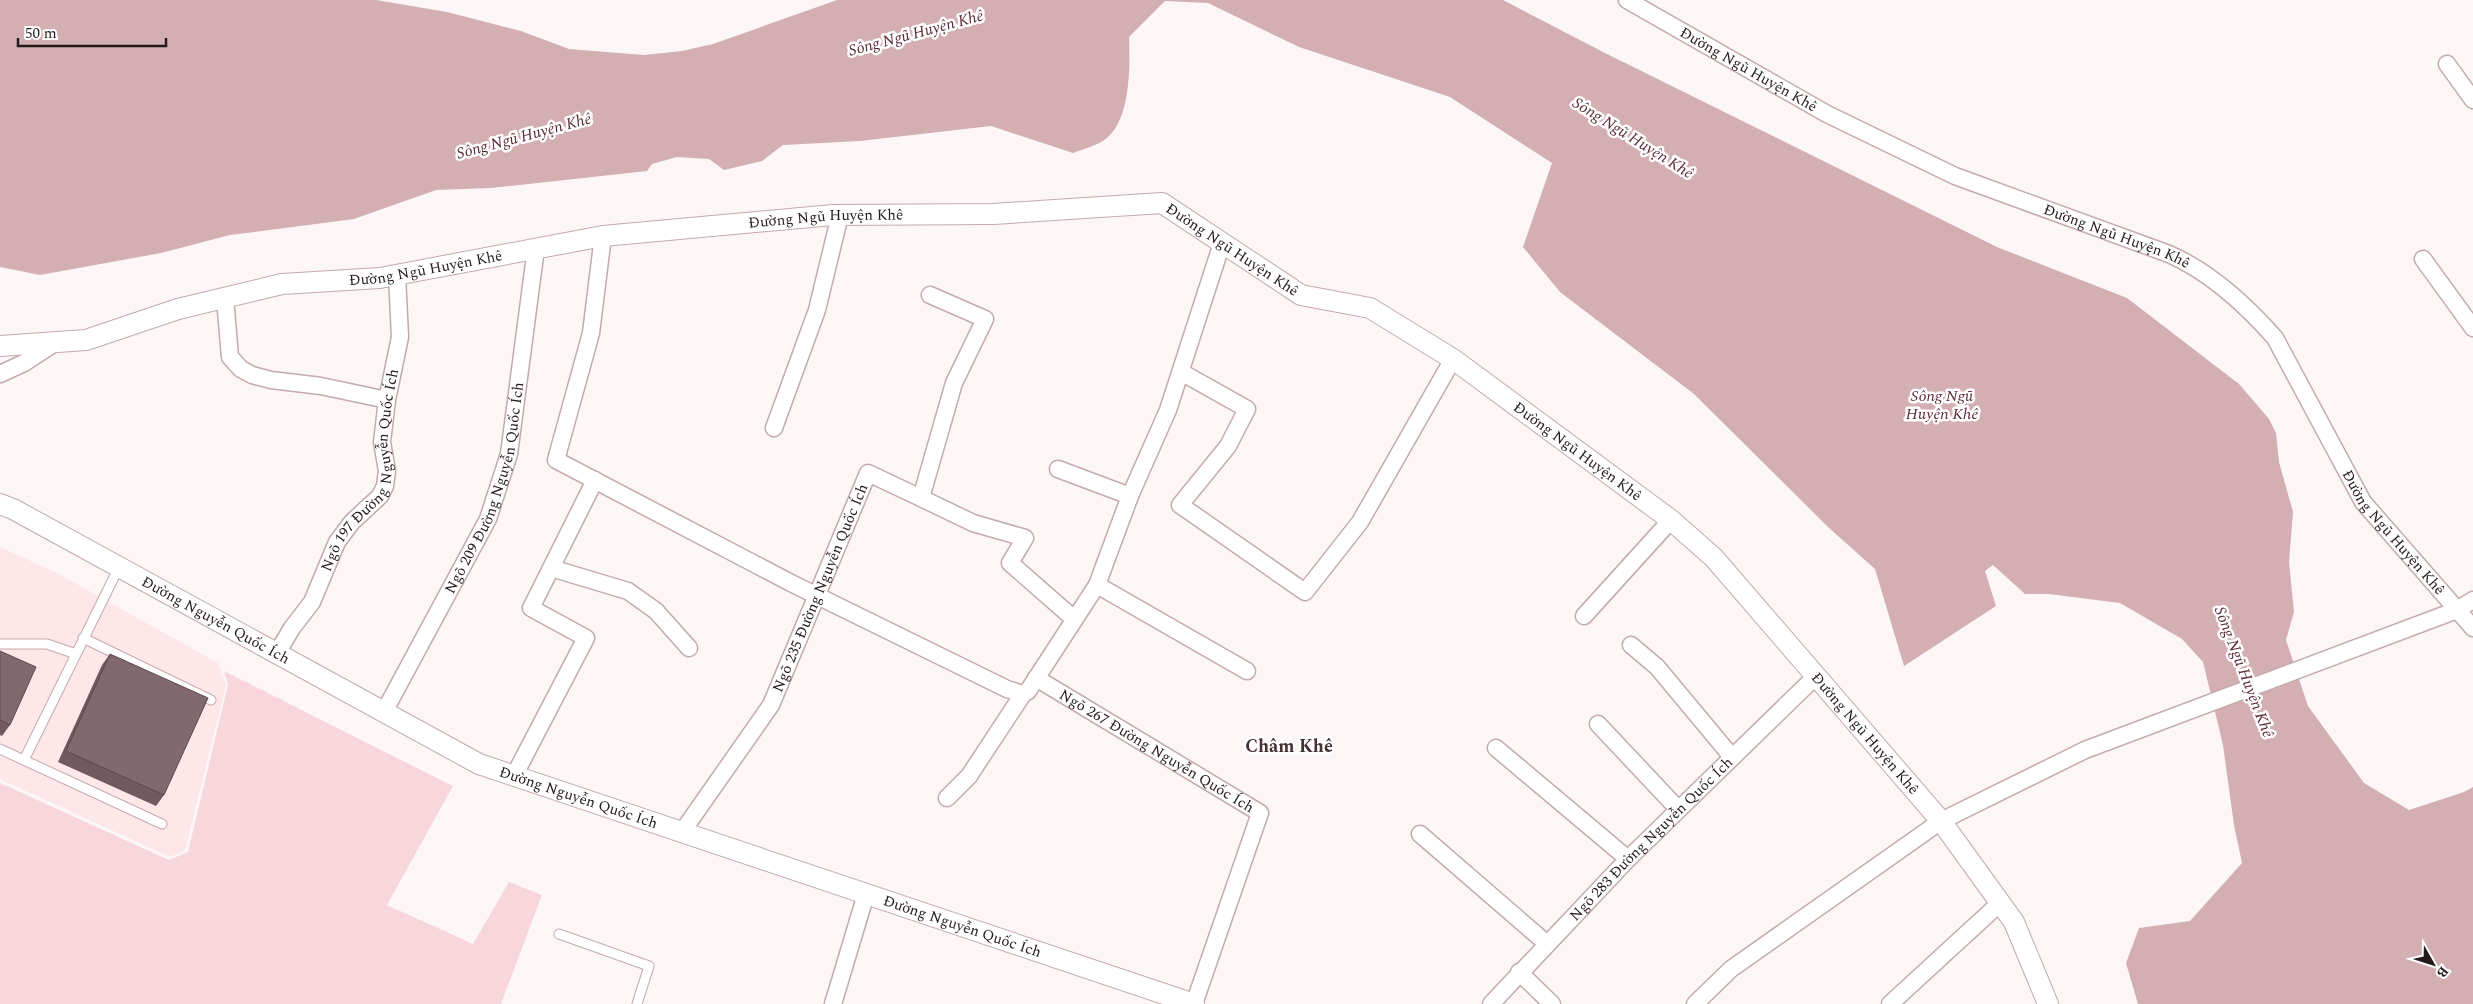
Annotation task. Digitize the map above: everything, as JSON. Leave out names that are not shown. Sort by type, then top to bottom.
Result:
[{"type":"street","name":"Đường Ngũ Huyện Khê","points":[[1627,0],[1827,114],[1955,176],[2169,254],[2194,265],[2258,319],[2275,338],[2363,502],[2473,628]]},
{"type":"street","points":[[2447,64],[2473,100]]},
{"type":"street","name":"Đường Ngũ Huyện Khê","points":[[0,346],[86,340],[178,309],[282,284],[380,278],[603,236],[840,215],[993,214],[1162,203],[1302,295],[1370,308],[1453,359],[1671,520],[1714,558],[1941,821],[2014,922],[2048,1004]]},
{"type":"street","points":[[774,428],[817,310],[840,215]]},
{"type":"street","points":[[603,236],[591,333],[556,460],[818,595],[1007,689],[1023,694]]},
{"type":"street","points":[[947,798],[969,776],[1023,694],[1036,678],[1096,585],[1130,496],[1168,410],[1222,243]]},
{"type":"street","name":"Ngõ 209 Đường Nguyễn Quốc Ích","points":[[384,712],[488,519],[506,464],[536,248]]},
{"type":"street","points":[[2423,260],[2473,328]]},
{"type":"street","name":"Ngõ 197 Đường Nguyễn Quốc Ích","points":[[277,653],[292,628],[312,602],[337,542],[352,522],[380,496],[385,486],[387,471],[382,442],[387,400],[400,337],[397,275]]},
{"type":"street","points":[[930,295],[985,319],[954,383],[921,498],[973,523],[1025,538],[1010,562],[1074,618]]},
{"type":"street","points":[[225,298],[230,357],[241,369],[252,375],[271,380],[322,386],[387,400]]},
{"type":"street","points":[[0,374],[24,363],[56,342]]},
{"type":"street","points":[[1181,372],[1247,409],[1228,446],[1180,505],[1305,592],[1360,522],[1453,359]]},
{"type":"street","points":[[1058,468],[1130,496]]},
{"type":"street","name":"Ngõ 235 Đường Nguyễn Quốc Ích","points":[[682,832],[771,705],[868,473],[921,498]]},
{"type":"street","points":[[514,776],[586,638],[531,608],[596,480]]},
{"type":"street","name":"Đường Nguyễn Quốc Ích","points":[[0,504],[479,764],[1194,1004]]},
{"type":"street","points":[[1584,616],[1671,520]]},
{"type":"street","points":[[551,568],[628,591],[656,611],[689,648]]},
{"type":"street","points":[[1096,585],[1247,671]]},
{"type":"street","points":[[1695,1004],[1731,969],[1941,821],[2085,750],[2153,723],[2328,660],[2457,610],[2473,600]]},
{"type":"street","points":[[1630,646],[1657,667],[1732,756]]},
{"type":"street","name":"Ngõ 283 Đường Nguyễn Quốc Ích","points":[[1491,1004],[1519,972],[1628,859],[1815,677]]},
{"type":"street","name":"Ngõ 267 Đường Nguyễn Quốc Ích","points":[[1036,678],[1260,813],[1194,1004]]},
{"type":"street","points":[[1598,724],[1678,809]]},
{"type":"street","points":[[1496,748],[1628,859]]},
{"type":"street","points":[[1420,834],[1546,944]]},
{"type":"street","points":[[833,1004],[866,894]]},
{"type":"street","points":[[1890,1004],[2000,903]]},
{"type":"street","points":[[1519,972],[1552,1004]]},
{"type":"lane","points":[[24,760],[119,567]]},
{"type":"lane","points":[[83,638],[211,700]]},
{"type":"lane","points":[[0,644],[47,644],[76,654]]},
{"type":"lane","points":[[0,749],[162,824]]},
{"type":"lane","points":[[559,934],[649,966],[637,1004]]},
{"type":"shaded area","points":[[0,547],[57,573],[218,663],[226,685],[185,850],[170,857],[0,779]]},
{"type":"shaded area","points":[[224,671],[453,786],[387,905],[473,944],[509,882],[542,895],[501,1004],[0,1004],[0,783],[169,860],[188,852],[228,685]]},
{"type":"water","name":"Sông Ngũ Huyện Khê","points":[[0,0],[376,0],[447,12],[521,31],[569,49],[644,55],[682,51],[713,44],[837,0],[1503,0],[1605,53],[1997,247],[2127,298],[2239,384],[2269,419],[2276,433],[2279,462],[2293,512],[2289,562],[2294,612],[2286,640],[2308,706],[2364,783],[2409,810],[2464,792],[2473,787],[2473,1004],[2138,1004],[2126,963],[2139,928],[2190,921],[2242,863],[2234,825],[2223,745],[2203,662],[2182,639],[2120,603],[2049,594],[2025,594],[1993,565],[1985,571],[1996,606],[1904,666],[1875,569],[1828,527],[1694,394],[1560,292],[1523,247],[1552,163],[1450,97],[1299,47],[1208,3],[1165,1],[1129,37],[1129,75],[1125,104],[1116,128],[1101,142],[1073,153],[991,126],[860,141],[783,145],[762,161],[724,170],[709,159],[677,157],[652,164],[647,171],[491,188],[436,190],[354,219],[230,235],[161,253],[40,275],[0,267]]},
{"type":"building","points":[[0,651],[36,667],[10,725],[0,720]]},
{"type":"building","points":[[110,654],[208,698],[164,795],[66,751]]},
{"type":"district","name":"Châm Khê","points":[[1289,746]]}]
